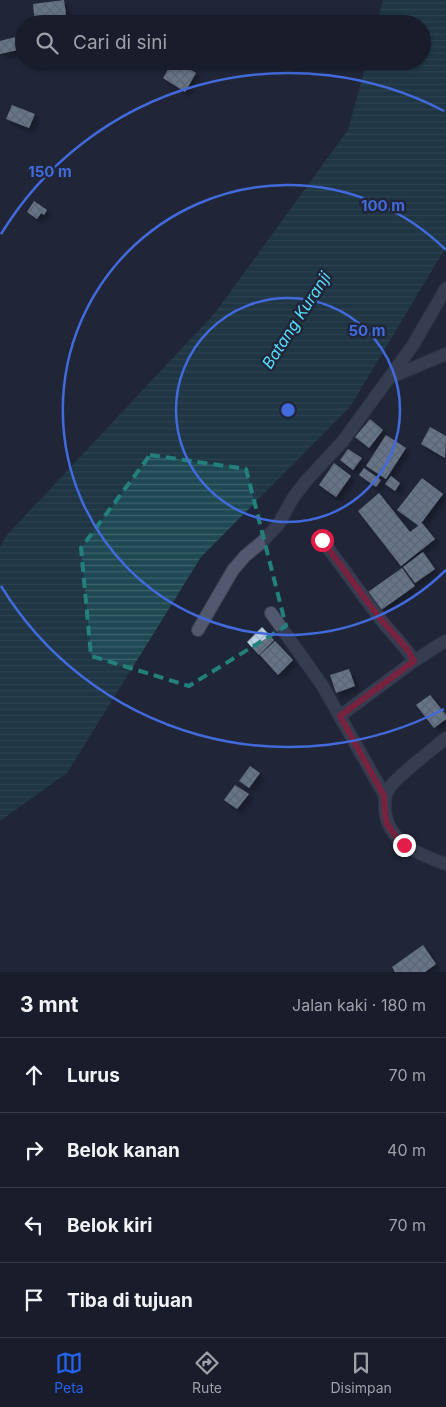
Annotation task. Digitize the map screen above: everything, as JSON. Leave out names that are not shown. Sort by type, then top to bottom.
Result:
[{"type":"street","points":[[198,630],[233,570],[278,525],[293,498],[306,480],[343,441],[413,345],[446,288]]},
{"type":"street","points":[[389,378],[446,354]]},
{"type":"street","points":[[322,540],[378,616],[407,649],[414,661]]},
{"type":"street","points":[[271,612],[322,685],[384,796],[387,824],[404,845],[425,857],[446,864]]},
{"type":"street","points":[[340,716],[414,661],[446,641]]},
{"type":"street","points":[[384,796],[398,778],[446,738]]},
{"type":"highlighted area","points":[[150,455],[246,469],[286,626],[189,686],[91,656],[81,548]]},
{"type":"water","name":"Batang Kuranji","points":[[383,0],[446,0],[446,247],[350,407],[201,557],[67,773],[0,821],[0,547],[7,535],[215,313],[348,130],[365,70],[431,70],[431,15],[379,15]]},
{"type":"building","points":[[64,0],[66,15],[34,15],[33,4]]},
{"type":"building","points":[[15,37],[15,51],[0,54],[0,41]]},
{"type":"building","points":[[168,70],[191,70],[196,73],[185,92],[163,78]]},
{"type":"building","points":[[12,105],[35,114],[29,128],[6,119]]},
{"type":"building","points":[[34,201],[47,210],[44,215],[41,213],[37,219],[27,212]]},
{"type":"building","points":[[370,419],[383,430],[369,448],[355,437]]},
{"type":"building","points":[[430,427],[446,436],[445,458],[421,444]]},
{"type":"building","points":[[386,435],[406,448],[386,479],[366,466]]},
{"type":"building","points":[[348,449],[362,458],[353,470],[340,460]]},
{"type":"building","points":[[334,463],[351,476],[336,497],[319,485]]},
{"type":"building","points":[[364,468],[381,480],[376,487],[359,475]]},
{"type":"building","points":[[391,476],[400,483],[395,491],[385,484]]},
{"type":"building","points":[[422,478],[443,494],[419,526],[397,510]]},
{"type":"building","points":[[379,493],[410,532],[422,523],[435,539],[401,566],[358,511]]},
{"type":"building","points":[[423,552],[435,569],[415,583],[403,567]]},
{"type":"building","points":[[402,568],[415,586],[381,610],[368,592]]},
{"type":"building","points":[[262,627],[274,640],[259,655],[247,642]]},
{"type":"building","points":[[275,641],[293,660],[278,675],[260,655]]},
{"type":"building","points":[[349,669],[355,686],[336,693],[330,675]]},
{"type":"building","points":[[430,695],[446,715],[446,719],[434,728],[416,705]]},
{"type":"building","points":[[250,766],[260,773],[249,788],[239,781]]},
{"type":"building","points":[[235,785],[249,794],[237,809],[224,800]]},
{"type":"building","points":[[423,945],[436,964],[425,972],[395,972],[392,967]]},
{"type":"route","points":[[322,540],[378,616],[407,649],[414,661],[340,716],[384,796],[387,824],[404,845]]}]
